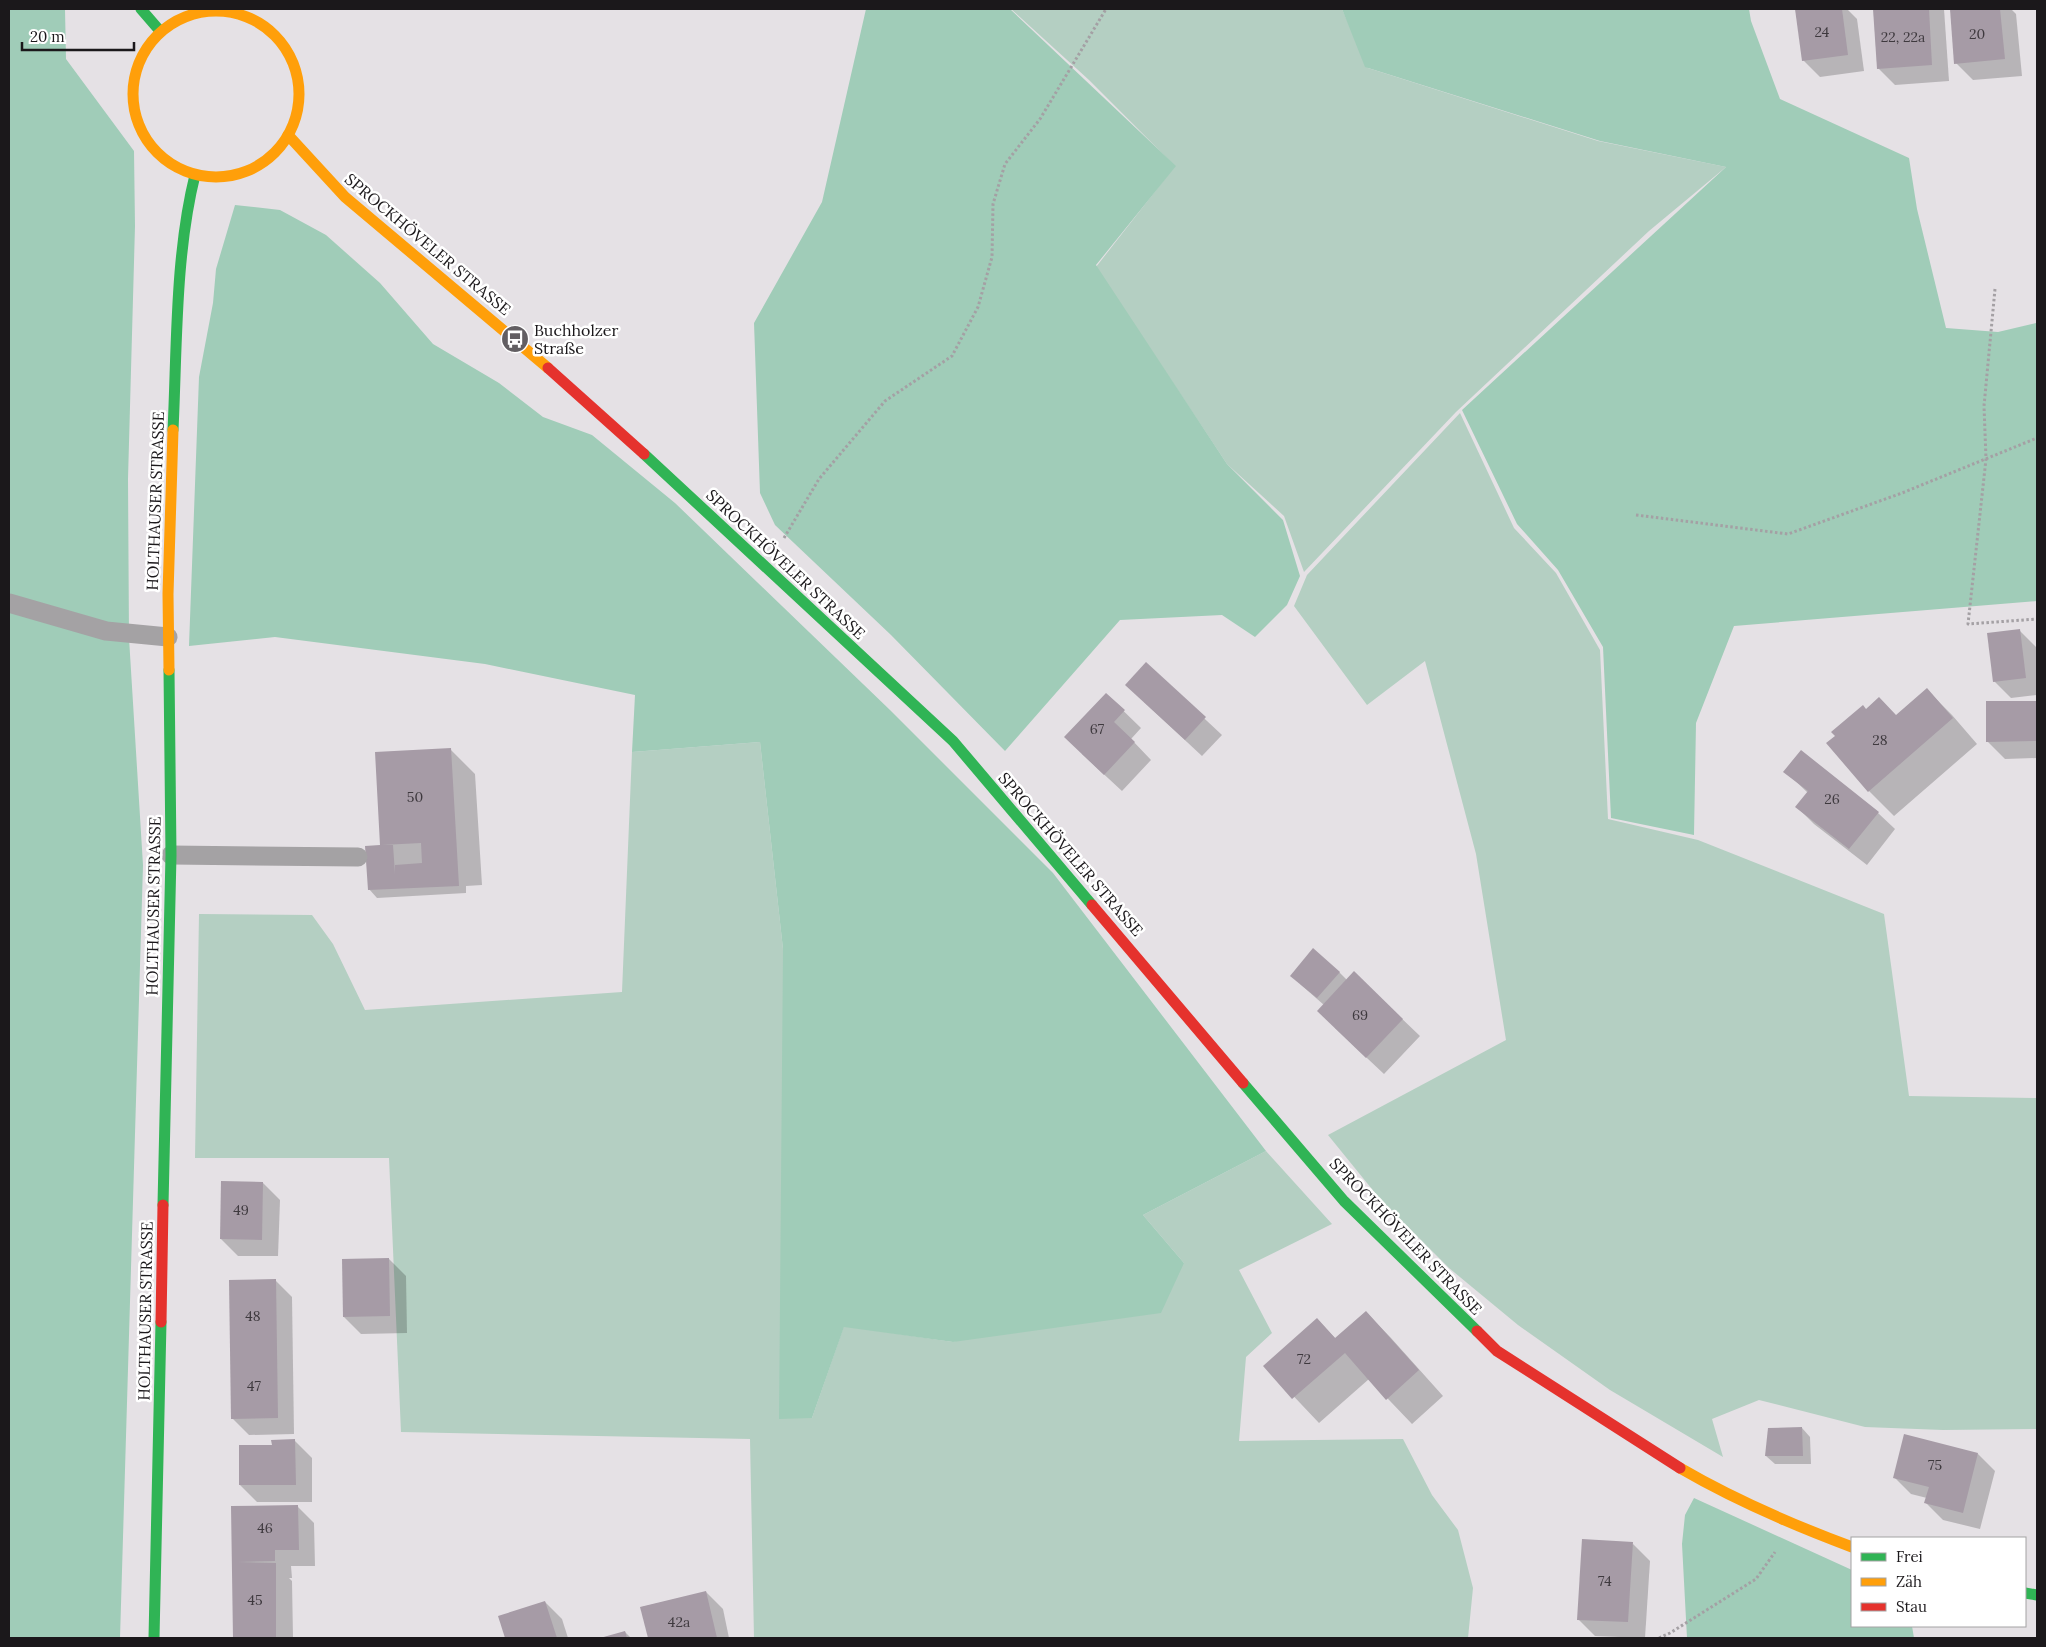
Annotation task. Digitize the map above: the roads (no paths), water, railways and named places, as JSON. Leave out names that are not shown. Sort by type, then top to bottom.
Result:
[{"type":"street","points":[[141,9],[160,31]]},
{"type":"street","points":[[209,11],[234,12],[267,22],[292,60],[299,82],[299,105],[293,126],[288,136],[269,159],[249,171],[227,177],[195,175],[180,169],[162,158],[144,138],[138,124],[132,100],[134,77],[140,59],[160,31],[184,17],[209,11]]},
{"type":"street","name":"SPROCKHÖVELER STRASSE","points":[[288,136],[345,198],[515,339],[605,418],[952,741],[1344,1201],[1497,1351],[1706,1484],[1794,1525],[1851,1547]]},
{"type":"street","name":"HOLTHAUSER STRASSE","points":[[154,1638],[171,854],[168,637],[172,454],[182,251],[190,195],[195,175]]},
{"type":"lane","points":[[9,604],[106,631],[168,637]]},
{"type":"lane","points":[[171,854],[358,857]]},
{"type":"place","name":"Buchholzer Straße","points":[[515,339]]}]
